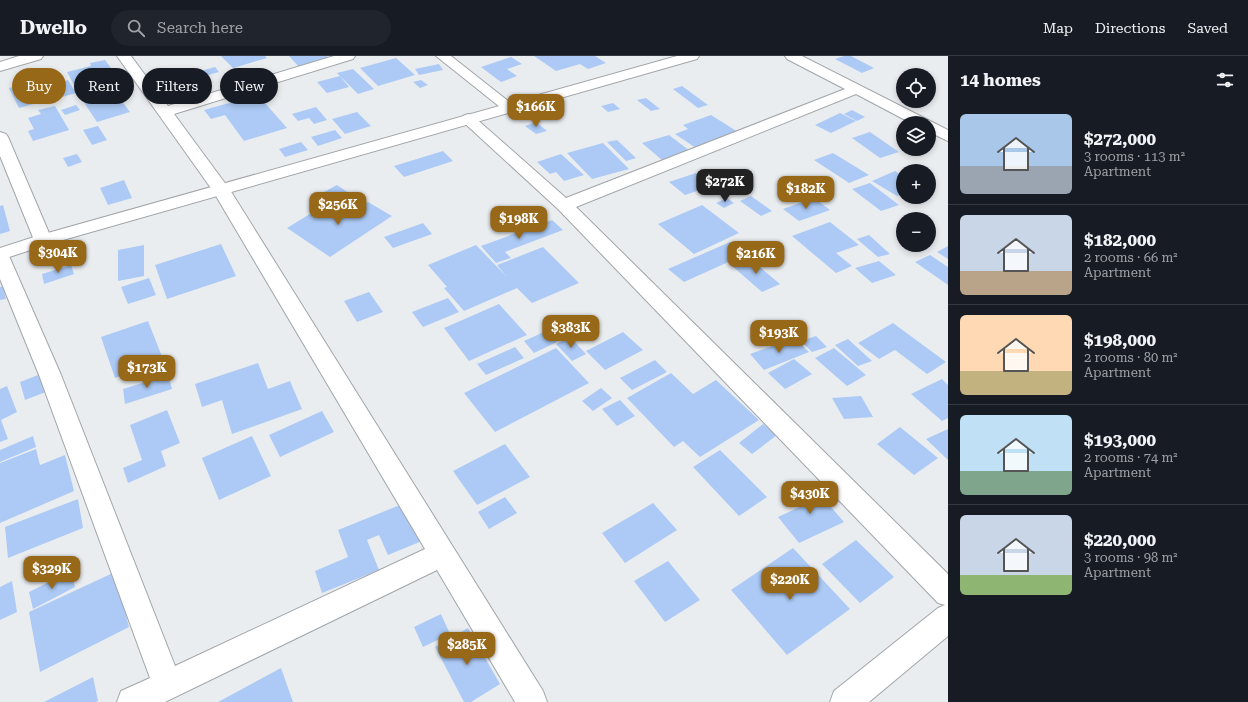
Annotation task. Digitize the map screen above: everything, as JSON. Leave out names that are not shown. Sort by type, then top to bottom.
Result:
[{"type":"street","points":[[0,67],[36,56]]},
{"type":"street","points":[[124,56],[221,190],[532,702]]},
{"type":"street","points":[[164,112],[348,56]]},
{"type":"street","points":[[443,56],[510,108]]},
{"type":"street","points":[[167,684],[50,375],[0,255],[43,240],[692,56]]},
{"type":"street","points":[[792,56],[909,116]]},
{"type":"street","points":[[564,205],[857,89]]},
{"type":"street","points":[[468,119],[564,205],[948,593]]},
{"type":"street","points":[[936,130],[948,136]]},
{"type":"street","points":[[0,137],[43,240]]},
{"type":"street","points":[[132,702],[167,684],[443,554]]},
{"type":"street","points":[[845,702],[948,618]]},
{"type":"building","points":[[221,56],[265,56],[267,58],[233,68]]},
{"type":"building","points":[[289,56],[327,56],[330,60],[299,67]]},
{"type":"building","points":[[534,56],[595,56],[606,63],[588,69],[580,64],[556,71]]},
{"type":"building","points":[[844,56],[851,56],[874,68],[862,73],[835,59]]},
{"type":"building","points":[[511,57],[522,64],[507,69],[517,76],[501,82],[481,67]]},
{"type":"building","points":[[396,58],[415,75],[378,86],[360,68]]},
{"type":"building","points":[[105,60],[111,68],[83,68],[91,66],[90,63]]},
{"type":"building","points":[[439,64],[443,70],[419,75],[415,69]]},
{"type":"building","points":[[215,67],[219,72],[212,74],[211,68]]},
{"type":"building","points":[[353,69],[374,89],[358,94],[337,73]]},
{"type":"building","points":[[74,70],[74,85],[67,72]]},
{"type":"building","points":[[340,76],[349,87],[327,93],[317,82]]},
{"type":"building","points":[[68,80],[74,90],[74,94],[66,96],[66,81]]},
{"type":"building","points":[[421,80],[428,85],[420,88],[413,82]]},
{"type":"building","points":[[682,86],[708,105],[698,108],[673,89]]},
{"type":"building","points":[[12,87],[12,94],[9,88]]},
{"type":"building","points":[[646,98],[660,109],[651,111],[637,100]]},
{"type":"building","points":[[613,103],[620,109],[608,112],[601,106]]},
{"type":"building","points":[[17,104],[33,104],[19,108]]},
{"type":"building","points":[[85,104],[124,104],[130,112],[97,122]]},
{"type":"building","points":[[226,104],[266,104],[287,128],[244,141],[225,115],[211,119],[204,110]]},
{"type":"building","points":[[76,105],[80,110],[65,115],[61,110]]},
{"type":"building","points":[[55,106],[69,130],[33,141],[28,131],[34,129],[28,118],[41,114],[38,110]]},
{"type":"building","points":[[316,107],[327,120],[314,124],[309,118],[298,121],[292,114]]},
{"type":"building","points":[[852,110],[865,117],[857,121],[844,114]]},
{"type":"building","points":[[357,112],[371,126],[345,134],[332,119]]},
{"type":"building","points":[[840,113],[856,121],[831,133],[815,125]]},
{"type":"building","points":[[711,115],[738,132],[696,148],[675,134],[688,129],[683,125]]},
{"type":"building","points":[[536,122],[547,131],[536,134],[525,126]]},
{"type":"building","points":[[98,126],[107,140],[92,145],[83,130]]},
{"type":"building","points":[[335,130],[342,138],[318,146],[311,137]]},
{"type":"building","points":[[870,132],[896,150],[896,153],[880,158],[852,138]]},
{"type":"building","points":[[669,135],[690,151],[662,160],[642,143]]},
{"type":"building","points":[[617,140],[636,158],[626,161],[607,142]]},
{"type":"building","points":[[301,142],[308,150],[285,157],[279,149]]},
{"type":"building","points":[[603,143],[629,169],[592,179],[567,153]]},
{"type":"building","points":[[443,151],[453,161],[404,177],[394,166]]},
{"type":"building","points":[[833,153],[869,175],[849,183],[814,160]]},
{"type":"building","points":[[77,154],[82,162],[68,167],[63,158]]},
{"type":"building","points":[[561,154],[584,175],[564,181],[556,172],[550,174],[537,162]]},
{"type":"building","points":[[895,171],[896,195],[872,181]]},
{"type":"building","points":[[696,173],[712,186],[685,195],[669,182]]},
{"type":"building","points":[[124,180],[132,198],[108,205],[100,188]]},
{"type":"building","points":[[870,183],[899,205],[881,211],[852,189]]},
{"type":"building","points":[[337,185],[355,197],[341,205],[322,193]]},
{"type":"building","points":[[751,196],[772,211],[761,216],[740,201]]},
{"type":"building","points":[[727,198],[734,203],[724,208],[716,203]]},
{"type":"building","points":[[814,198],[830,210],[799,221],[783,209]]},
{"type":"building","points":[[331,201],[351,212],[368,202],[392,216],[330,257],[287,228]]},
{"type":"building","points":[[3,205],[10,231],[0,234],[0,206]]},
{"type":"building","points":[[702,205],[739,233],[694,254],[658,224]]},
{"type":"building","points":[[552,220],[563,230],[505,252],[511,258],[496,263],[481,246]]},
{"type":"building","points":[[830,222],[859,245],[836,253],[852,266],[836,273],[792,236]]},
{"type":"building","points":[[423,223],[432,234],[393,248],[384,237]]},
{"type":"building","points":[[869,235],[890,254],[878,257],[857,239]]},
{"type":"building","points":[[730,242],[746,254],[684,282],[668,269]]},
{"type":"building","points":[[221,244],[236,276],[167,299],[155,265]]},
{"type":"building","points":[[144,245],[144,276],[118,281],[118,250]]},
{"type":"building","points":[[476,245],[506,276],[497,265],[543,247],[579,283],[532,303],[517,288],[464,311],[444,288],[447,287],[428,265]]},
{"type":"building","points":[[948,246],[948,259],[937,252]]},
{"type":"building","points":[[930,255],[948,267],[948,285],[915,262]]},
{"type":"building","points":[[749,258],[780,284],[762,292],[731,265]]},
{"type":"building","points":[[879,261],[896,275],[872,283],[855,268]]},
{"type":"building","points":[[71,265],[74,274],[44,284],[42,274]]},
{"type":"building","points":[[149,278],[156,295],[128,304],[121,287]]},
{"type":"building","points":[[3,286],[6,299],[0,300],[0,287]]},
{"type":"building","points":[[369,292],[383,312],[357,322],[344,301]]},
{"type":"building","points":[[448,298],[459,312],[423,327],[412,312]]},
{"type":"building","points":[[499,304],[527,335],[469,361],[444,328]]},
{"type":"building","points":[[148,321],[163,359],[115,378],[101,337]]},
{"type":"building","points":[[893,323],[946,362],[927,374],[895,350],[879,359],[858,343]]},
{"type":"building","points":[[546,331],[557,342],[534,353],[524,341]]},
{"type":"building","points":[[623,332],[643,350],[605,370],[586,351]]},
{"type":"building","points":[[816,336],[827,347],[812,352],[801,341]]},
{"type":"building","points":[[570,337],[586,354],[572,361],[556,344]]},
{"type":"building","points":[[795,338],[809,352],[764,370],[750,354]]},
{"type":"building","points":[[848,339],[872,361],[858,366],[835,345]]},
{"type":"building","points":[[515,347],[524,358],[486,375],[477,364]]},
{"type":"building","points":[[556,348],[589,383],[495,432],[464,393]]},
{"type":"building","points":[[834,348],[866,375],[847,386],[815,358]]},
{"type":"building","points":[[794,359],[812,374],[785,389],[768,373]]},
{"type":"building","points":[[655,360],[667,372],[632,390],[620,378]]},
{"type":"building","points":[[258,363],[268,389],[290,381],[302,409],[232,434],[222,400],[202,407],[195,384]]},
{"type":"building","points":[[46,372],[51,390],[25,400],[20,382]]},
{"type":"building","points":[[671,373],[693,394],[716,380],[759,420],[700,457],[683,441],[674,447],[627,398]]},
{"type":"building","points":[[168,375],[172,389],[125,404],[123,389]]},
{"type":"building","points":[[942,379],[948,385],[948,418],[942,421],[911,394]]},
{"type":"building","points":[[7,386],[17,412],[1,420],[8,439],[0,442],[0,389]]},
{"type":"building","points":[[601,388],[612,398],[593,411],[582,401]]},
{"type":"building","points":[[861,396],[873,417],[844,419],[832,398]]},
{"type":"building","points":[[620,400],[635,416],[617,426],[602,409]]},
{"type":"building","points":[[167,410],[180,443],[161,451],[166,466],[128,483],[123,468],[142,460],[130,425]]},
{"type":"building","points":[[322,411],[334,432],[280,457],[269,435]]},
{"type":"building","points":[[763,424],[777,435],[752,454],[739,443]]},
{"type":"building","points":[[900,427],[938,458],[914,475],[877,444]]},
{"type":"building","points":[[948,429],[948,460],[926,439]]},
{"type":"building","points":[[33,436],[36,447],[0,462],[0,450]]},
{"type":"building","points":[[252,436],[271,476],[219,500],[202,458]]},
{"type":"building","points":[[505,444],[530,477],[477,505],[453,471]]},
{"type":"building","points":[[36,449],[40,465],[65,455],[74,491],[0,523],[0,463]]},
{"type":"building","points":[[720,450],[767,497],[739,516],[693,467]]},
{"type":"building","points":[[810,483],[844,522],[799,543],[778,517],[804,505],[792,491]]},
{"type":"building","points":[[505,497],[517,513],[489,529],[478,512]]},
{"type":"building","points":[[78,499],[83,528],[8,558],[5,527]]},
{"type":"building","points":[[405,503],[422,541],[388,555],[379,535],[367,540],[379,570],[322,593],[315,571],[348,557],[338,530]]},
{"type":"building","points":[[653,503],[677,530],[625,563],[602,533]]},
{"type":"building","points":[[856,540],[894,577],[860,603],[822,564]]},
{"type":"building","points":[[793,548],[850,609],[787,655],[731,590]]},
{"type":"building","points":[[668,561],[700,600],[665,622],[634,581]]},
{"type":"building","points":[[71,571],[75,587],[33,609],[29,592]]},
{"type":"building","points":[[115,572],[129,627],[40,672],[29,612]]},
{"type":"building","points":[[12,581],[17,612],[0,620],[0,587]]},
{"type":"building","points":[[441,614],[450,634],[423,647],[414,627]]},
{"type":"building","points":[[468,628],[500,684],[471,702],[464,702],[435,647]]},
{"type":"building","points":[[281,668],[293,702],[218,702]]},
{"type":"building","points":[[93,677],[98,701],[44,702]]}]
